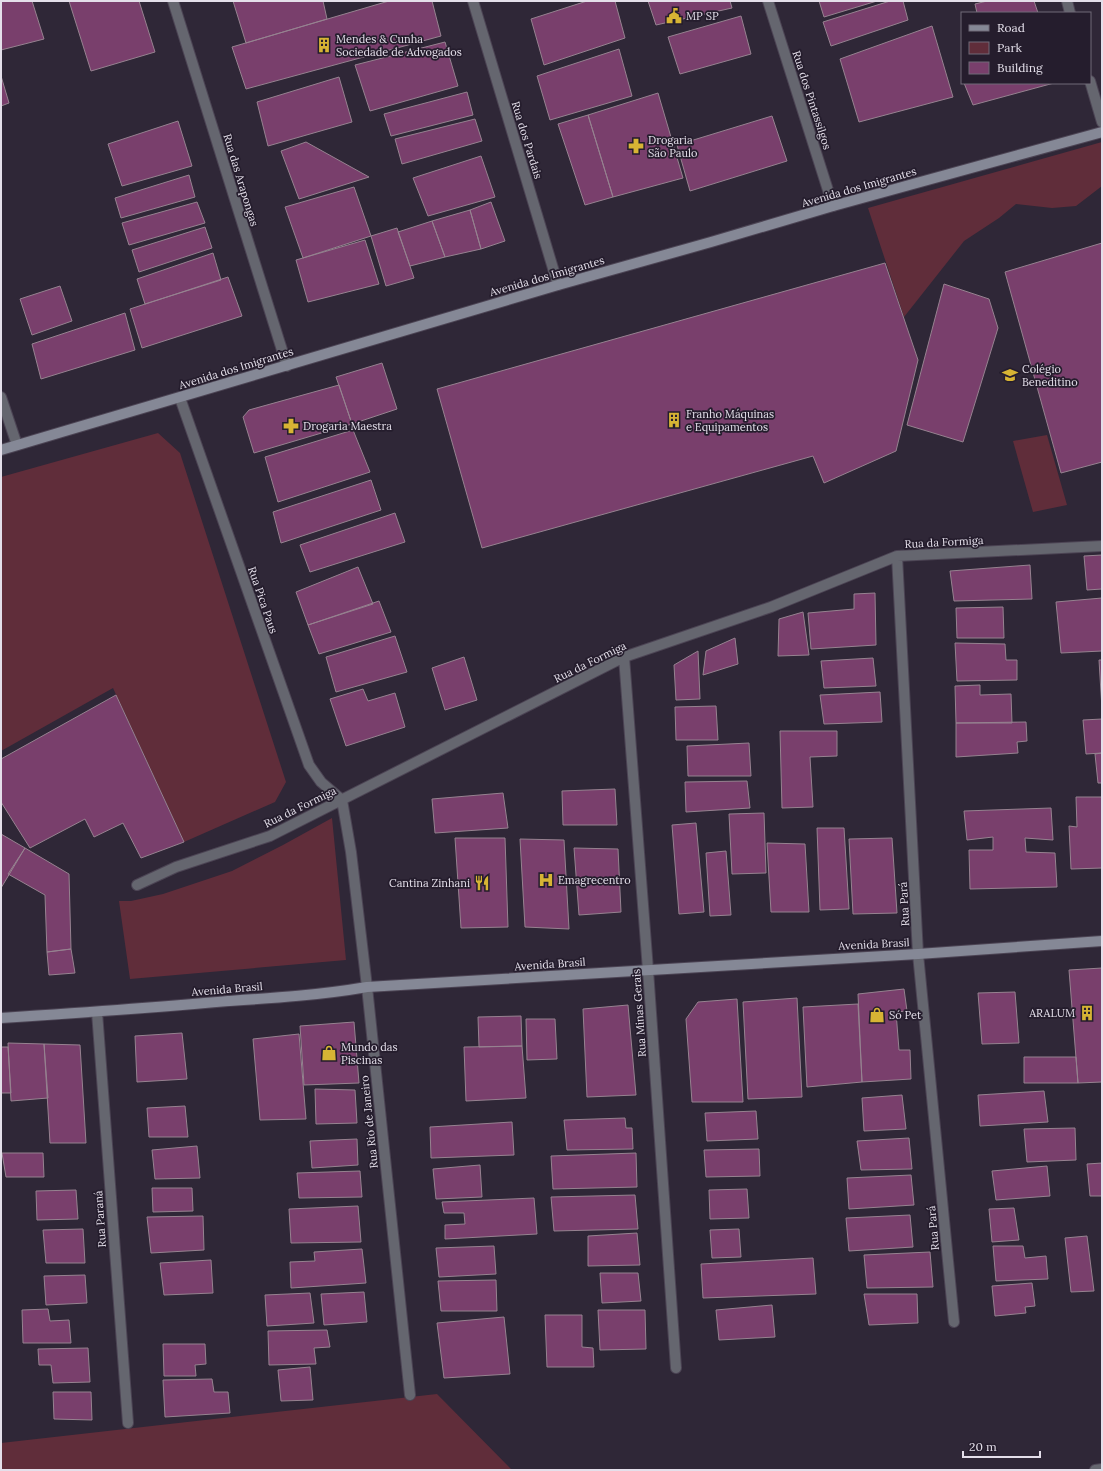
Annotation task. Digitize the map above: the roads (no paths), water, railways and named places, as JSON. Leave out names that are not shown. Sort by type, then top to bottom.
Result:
[{"type":"main road","name":"Avenida dos Imigrantes","points":[[1,450],[558,285],[696,247],[833,206],[1102,132]]},
{"type":"main road","name":"Avenida Brasil","points":[[1,1018],[97,1012],[302,995],[346,991],[367,987],[918,954],[1102,941]]},
{"type":"street","name":"Rua das Arapongas","points":[[173,1],[287,366]]},
{"type":"street","name":"Rua dos Pardais","points":[[473,1],[558,285]]},
{"type":"street","name":"Rua dos Pintassilgos","points":[[768,1],[833,206]]},
{"type":"street","points":[[1067,1],[1070,12]]},
{"type":"street","points":[[1091,84],[1102,122]]},
{"type":"street","points":[[1,397],[16,445]]},
{"type":"street","name":"Rua Pica Paus","points":[[180,398],[309,765],[321,782],[342,800]]},
{"type":"street","name":"Rua da Formiga","points":[[137,885],[176,867],[270,836],[624,657],[771,608],[897,556],[1102,546]]},
{"type":"street","name":"Rua Pará","points":[[897,556],[918,954],[954,1322]]},
{"type":"street","name":"Rua Minas Gerais","points":[[624,657],[676,1368]]},
{"type":"street","name":"Rua Rio de Janeiro","points":[[342,800],[351,852],[367,987],[410,1395]]},
{"type":"street","name":"Rua Paraná","points":[[97,1012],[128,1423]]},
{"type":"street","points":[[1095,1470],[1102,1469]]},
{"type":"place","name":"MP SP","points":[[674,16]]},
{"type":"place","name":"Mendes & Cunha Sociedade de Advogados","points":[[324,45]]},
{"type":"place","name":"Drogaria São Paulo","points":[[636,146]]},
{"type":"place","name":"Colégio Beneditino","points":[[1010,375]]},
{"type":"place","name":"Franho Máquinas e Equipamentos","points":[[674,420]]},
{"type":"place","name":"Drogaria Maestra","points":[[291,426]]},
{"type":"place","name":"Emagrecentro","points":[[546,880]]},
{"type":"place","name":"Cantina Zinhani","points":[[482,883]]},
{"type":"place","name":"ARALUM","points":[[1087,1013]]},
{"type":"place","name":"Só Pet","points":[[877,1015]]},
{"type":"place","name":"Mundo das Piscinas","points":[[329,1053]]}]
